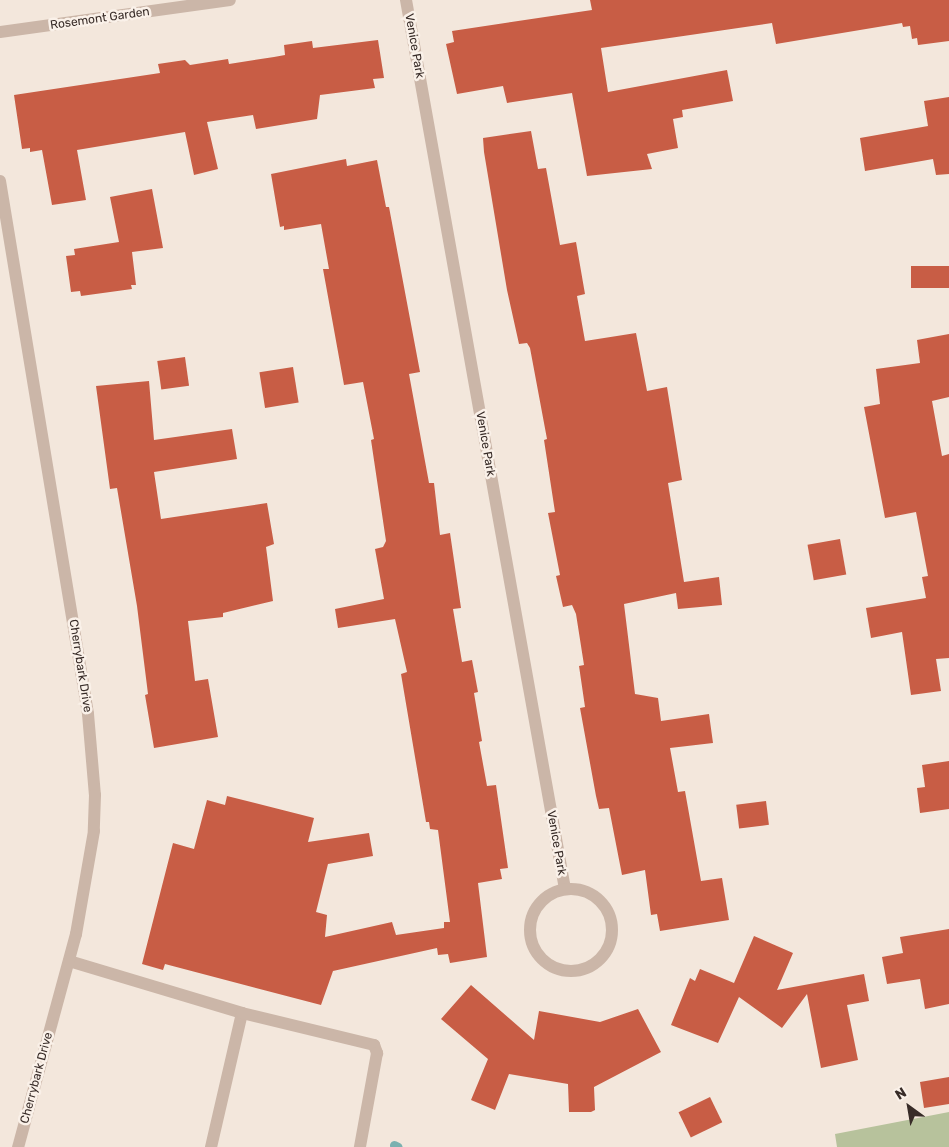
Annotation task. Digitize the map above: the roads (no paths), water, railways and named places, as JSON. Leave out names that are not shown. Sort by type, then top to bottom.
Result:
[{"type":"street","name":"Rosemont Garden","points":[[0,32],[188,3],[230,0]]},
{"type":"street","name":"Venice Park","points":[[406,0],[565,889]]},
{"type":"street","name":"Cherrybark Drive","points":[[0,181],[93,762],[94,831],[69,961],[18,1147]]},
{"type":"street","name":"Venice Park","points":[[565,889],[590,893],[608,911],[612,923],[608,948],[601,959],[590,967],[577,971],[562,971],[549,966],[532,944],[529,929],[532,915],[540,903],[551,894],[565,889]]},
{"type":"street","points":[[69,961],[242,1013],[374,1045],[377,1053],[360,1147]]},
{"type":"street","points":[[211,1147],[242,1013]]},
{"type":"waterway","points":[[394,1145],[398,1147]]}]
